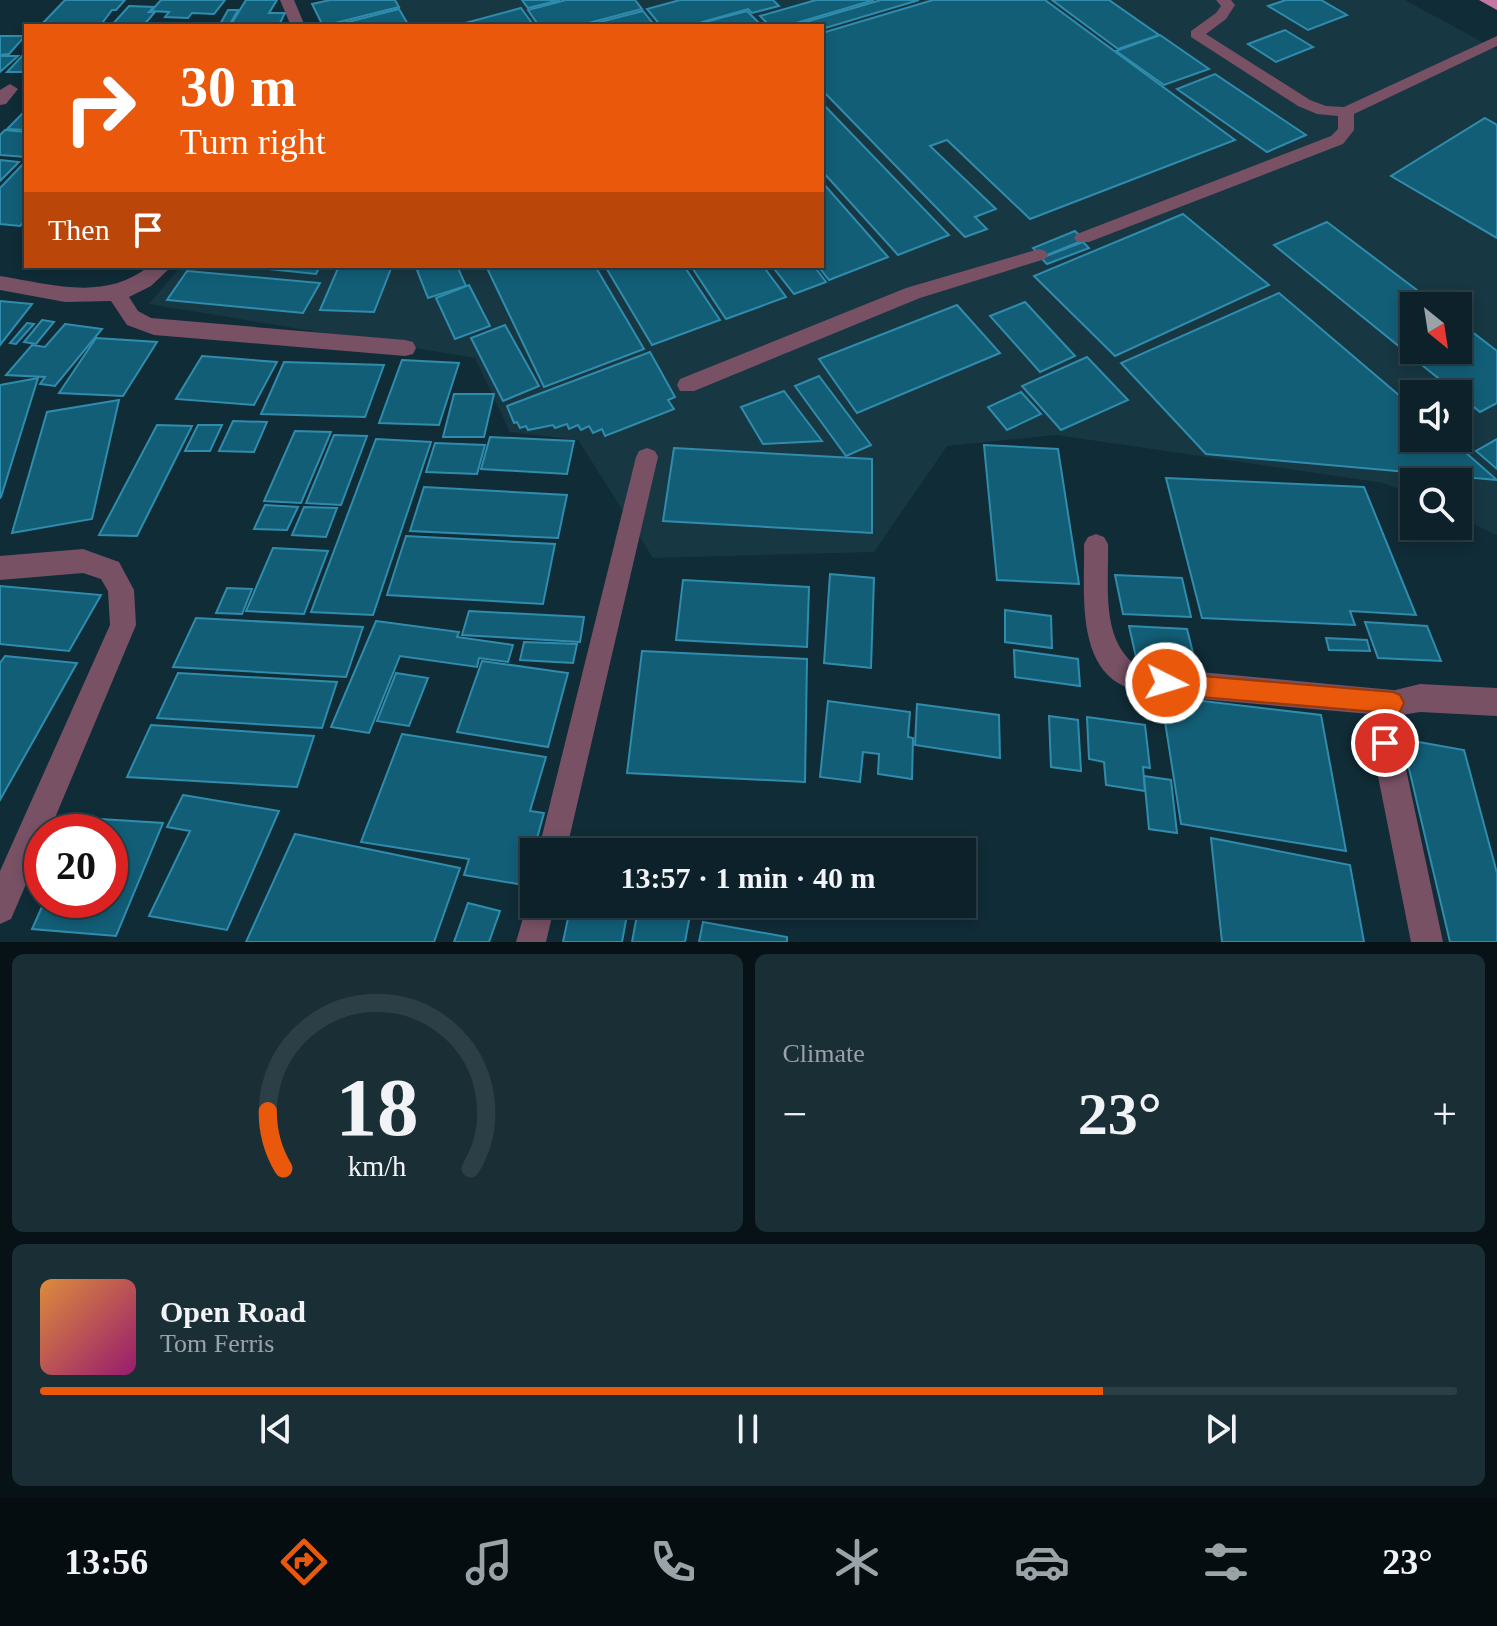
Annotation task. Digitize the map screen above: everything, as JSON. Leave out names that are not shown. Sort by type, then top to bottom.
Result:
[{"type":"main road","points":[[1487,0],[1497,5]]},
{"type":"street","points":[[0,283],[101,297],[118,295],[149,279],[160,268]]},
{"type":"street","points":[[118,295],[127,315],[135,322],[154,327],[405,348]]},
{"type":"street","points":[[0,568],[83,561],[110,570],[121,590],[123,625],[0,908]]},
{"type":"street","points":[[1427,942],[1382,726],[1393,703],[1420,698],[1497,702]]},
{"type":"lane","points":[[287,0],[297,24]]},
{"type":"lane","points":[[1223,0],[1228,5],[1221,16],[1196,34],[1304,103],[1323,111],[1346,112],[1480,45],[1497,40]]},
{"type":"lane","points":[[1083,238],[1337,140],[1346,130],[1346,112]]},
{"type":"lane","points":[[687,385],[913,293],[1039,255]]},
{"type":"lane","points":[[555,838],[647,457]]},
{"type":"lane","points":[[1096,544],[1099,630],[1109,662],[1130,676],[1166,683],[1393,703]]},
{"type":"lane","points":[[531,942],[537,918]]},
{"type":"shaded area","points":[[375,0],[1405,0],[1497,50],[1497,535],[1472,523],[1472,468],[1400,468],[1400,490],[1384,483],[1056,435],[947,446],[874,552],[653,558],[578,440],[510,432],[475,358],[149,304],[179,268],[824,268],[824,24],[353,24]]},
{"type":"building","points":[[65,0],[125,0],[102,24],[42,24]]},
{"type":"building","points":[[161,0],[225,0],[214,14],[192,13],[188,18],[165,17],[169,12],[151,11]]},
{"type":"building","points":[[246,0],[277,0],[269,13],[285,13],[280,24],[231,24]]},
{"type":"building","points":[[330,0],[395,0],[399,7],[322,24],[312,4]]},
{"type":"building","points":[[522,0],[560,0],[528,8]]},
{"type":"building","points":[[566,0],[635,0],[642,9],[585,24],[538,24],[528,10]]},
{"type":"building","points":[[680,0],[773,0],[779,6],[752,13],[748,9],[702,22],[704,24],[659,24],[647,9]]},
{"type":"building","points":[[816,0],[874,0],[793,24],[768,24],[760,16]]},
{"type":"building","points":[[881,0],[919,0],[824,28],[824,24],[799,24]]},
{"type":"building","points":[[933,0],[1045,0],[1235,140],[1030,219],[947,140],[930,146],[996,209],[975,217],[987,229],[965,237],[824,92],[824,32]]},
{"type":"building","points":[[1052,0],[1109,0],[1159,35],[1118,49]]},
{"type":"building","points":[[1286,0],[1321,0],[1347,15],[1308,30],[1268,6]]},
{"type":"building","points":[[129,6],[154,7],[149,12],[155,12],[145,24],[113,24]]},
{"type":"building","points":[[521,8],[533,24],[461,24]]},
{"type":"building","points":[[399,9],[408,24],[340,24]]},
{"type":"building","points":[[228,10],[238,10],[230,24],[220,24]]},
{"type":"building","points":[[643,11],[653,24],[592,24]]},
{"type":"building","points":[[747,11],[760,24],[707,24],[705,22]]},
{"type":"building","points":[[1285,30],[1313,47],[1276,62],[1248,44]]},
{"type":"building","points":[[1160,35],[1209,69],[1164,85],[1116,51]]},
{"type":"building","points":[[0,36],[24,36],[9,54],[0,55]]},
{"type":"building","points":[[0,56],[18,56],[0,72]]},
{"type":"building","points":[[22,56],[24,56],[24,72],[7,72]]},
{"type":"building","points":[[1215,74],[1306,135],[1267,152],[1177,89]]},
{"type":"building","points":[[824,105],[949,235],[898,255],[824,173]]},
{"type":"building","points":[[24,112],[24,130],[7,129]]},
{"type":"building","points":[[1485,118],[1497,125],[1497,238],[1391,176]]},
{"type":"building","points":[[5,130],[24,132],[24,157],[0,155],[0,135]]},
{"type":"building","points":[[0,160],[19,162],[0,181]]},
{"type":"building","points":[[24,163],[24,222],[20,226],[0,224],[0,188]]},
{"type":"building","points":[[824,184],[888,257],[829,280],[820,268],[824,268]]},
{"type":"building","points":[[1183,214],[1269,285],[1115,356],[1034,276]]},
{"type":"building","points":[[1327,222],[1420,292],[1400,292],[1400,347],[1274,245]]},
{"type":"building","points":[[1075,231],[1084,240],[1042,257],[1033,248]]},
{"type":"building","points":[[1083,242],[1089,248],[1047,264],[1041,258]]},
{"type":"building","points":[[258,268],[319,268],[316,274]]},
{"type":"building","points":[[338,268],[391,268],[374,312],[320,310]]},
{"type":"building","points":[[458,268],[466,286],[428,298],[417,270]]},
{"type":"building","points":[[487,268],[596,268],[644,349],[544,387]]},
{"type":"building","points":[[606,268],[685,268],[720,320],[652,345]]},
{"type":"building","points":[[692,268],[764,268],[786,297],[726,319]]},
{"type":"building","points":[[774,268],[816,268],[826,282],[794,294]]},
{"type":"building","points":[[187,271],[320,283],[303,313],[167,300]]},
{"type":"building","points":[[469,285],[490,326],[455,339],[436,298]]},
{"type":"building","points":[[1279,293],[1400,396],[1400,452],[1465,452],[1497,480],[1472,478],[1472,468],[1400,468],[1400,471],[1206,454],[1121,363]]},
{"type":"building","points":[[0,301],[32,304],[0,345]]},
{"type":"building","points":[[1025,302],[1075,356],[1040,372],[990,316]]},
{"type":"building","points":[[957,305],[1000,353],[857,413],[819,359]]},
{"type":"building","points":[[42,320],[54,322],[36,344],[24,342]]},
{"type":"building","points":[[27,323],[34,324],[16,344],[10,343]]},
{"type":"building","points":[[65,324],[102,329],[55,386],[40,384],[45,377],[6,375],[32,345],[45,347]]},
{"type":"building","points":[[505,325],[539,386],[503,401],[471,338]]},
{"type":"building","points":[[1472,332],[1497,351],[1497,403],[1480,412],[1472,406],[1472,380],[1441,380],[1421,364],[1472,364]]},
{"type":"building","points":[[96,338],[157,342],[123,396],[59,393]]},
{"type":"building","points":[[650,352],[675,397],[668,400],[674,409],[605,436],[602,429],[593,433],[589,426],[581,430],[578,425],[569,429],[567,424],[528,430],[526,426],[520,428],[517,422],[514,423],[507,406]]},
{"type":"building","points":[[202,356],[277,362],[254,405],[176,399]]},
{"type":"building","points":[[1087,357],[1128,400],[1061,430],[1022,386]]},
{"type":"building","points":[[402,360],[459,363],[439,425],[379,423]]},
{"type":"building","points":[[284,362],[384,365],[365,417],[261,414]]},
{"type":"building","points":[[819,376],[871,445],[846,456],[795,386]]},
{"type":"building","points":[[38,378],[1,497],[0,498],[0,385]]},
{"type":"building","points":[[784,391],[822,441],[763,444],[741,407]]},
{"type":"building","points":[[1021,392],[1041,414],[1007,430],[988,407]]},
{"type":"building","points":[[454,394],[494,394],[484,437],[443,437]]},
{"type":"building","points":[[119,400],[92,519],[12,533],[47,412]]},
{"type":"building","points":[[233,421],[267,422],[254,452],[219,451]]},
{"type":"building","points":[[157,425],[192,426],[137,536],[99,535]]},
{"type":"building","points":[[198,425],[222,425],[210,451],[185,451]]},
{"type":"building","points":[[295,431],[331,432],[301,503],[264,501]]},
{"type":"building","points":[[334,435],[367,436],[341,505],[306,503]]},
{"type":"building","points":[[490,437],[574,441],[567,474],[481,469]]},
{"type":"building","points":[[376,439],[431,442],[373,615],[311,612]]},
{"type":"building","points":[[1497,439],[1497,469],[1476,451]]},
{"type":"building","points":[[435,443],[485,445],[477,474],[426,472]]},
{"type":"building","points":[[984,445],[1058,449],[1079,584],[997,580]]},
{"type":"building","points":[[674,448],[872,459],[872,533],[663,521]]},
{"type":"building","points":[[1166,478],[1364,487],[1416,615],[1350,611],[1355,625],[1202,618]]},
{"type":"building","points":[[424,487],[567,495],[558,538],[410,531]]},
{"type":"building","points":[[265,505],[298,507],[287,530],[254,529]]},
{"type":"building","points":[[304,507],[337,508],[326,537],[292,535]]},
{"type":"building","points":[[406,536],[555,544],[543,604],[387,595]]},
{"type":"building","points":[[273,548],[328,551],[304,614],[246,611]]},
{"type":"building","points":[[830,574],[874,578],[871,668],[824,663]]},
{"type":"building","points":[[1115,575],[1182,578],[1191,617],[1123,614]]},
{"type":"building","points":[[683,580],[809,587],[807,647],[676,640]]},
{"type":"building","points":[[0,586],[101,595],[69,651],[0,644]]},
{"type":"building","points":[[227,588],[252,589],[242,614],[216,613]]},
{"type":"building","points":[[1005,610],[1051,616],[1052,648],[1005,642]]},
{"type":"building","points":[[469,611],[584,617],[580,642],[462,635]]},
{"type":"building","points":[[196,618],[363,627],[346,677],[173,667]]},
{"type":"building","points":[[376,621],[459,632],[457,637],[513,645],[508,662],[479,658],[477,667],[400,656],[369,733],[331,727]]},
{"type":"building","points":[[1365,622],[1427,626],[1441,661],[1378,658]]},
{"type":"building","points":[[1129,626],[1187,629],[1197,669],[1138,666]]},
{"type":"building","points":[[1326,638],[1367,640],[1370,651],[1329,650]]},
{"type":"building","points":[[524,642],[577,644],[573,663],[520,660]]},
{"type":"building","points":[[1014,650],[1078,659],[1080,686],[1015,677]]},
{"type":"building","points":[[642,651],[807,659],[805,782],[627,773]]},
{"type":"building","points":[[5,656],[77,663],[0,800],[0,663]]},
{"type":"building","points":[[482,661],[568,673],[548,747],[457,732]]},
{"type":"building","points":[[178,673],[337,682],[322,728],[157,718]]},
{"type":"building","points":[[396,673],[428,678],[409,726],[377,721]]},
{"type":"building","points":[[1161,696],[1321,715],[1346,851],[1181,824]]},
{"type":"building","points":[[828,701],[910,712],[908,737],[913,738],[912,779],[878,774],[879,754],[863,752],[860,782],[820,777]]},
{"type":"building","points":[[917,704],[999,715],[1000,758],[915,745]]},
{"type":"building","points":[[1049,716],[1078,720],[1081,771],[1051,767]]},
{"type":"building","points":[[1087,717],[1145,725],[1150,768],[1143,767],[1145,791],[1106,785],[1104,762],[1089,759]]},
{"type":"building","points":[[151,725],[314,736],[297,787],[127,777]]},
{"type":"building","points":[[402,734],[546,757],[530,811],[544,813],[537,838],[520,838],[520,884],[464,875],[469,859],[361,842]]},
{"type":"building","points":[[1402,739],[1464,750],[1497,873],[1497,942],[1450,942]]},
{"type":"building","points":[[1144,776],[1171,780],[1177,833],[1149,829]]},
{"type":"building","points":[[183,795],[279,811],[227,930],[149,916],[190,831],[167,827]]},
{"type":"building","points":[[128,821],[163,823],[128,907]]},
{"type":"building","points":[[295,834],[460,868],[434,942],[246,942]]},
{"type":"building","points":[[1211,838],[1350,865],[1364,942],[1222,942]]},
{"type":"building","points":[[468,903],[500,911],[489,942],[454,942]]},
{"type":"building","points":[[37,918],[123,918],[116,936],[32,929]]},
{"type":"building","points":[[568,918],[626,918],[622,942],[563,942]]},
{"type":"building","points":[[636,918],[689,918],[685,942],[632,942]]},
{"type":"building","points":[[703,922],[787,937],[787,942],[699,942]]},
{"type":"route","points":[[1166,683],[1393,703],[1382,726],[1385,743]]}]
